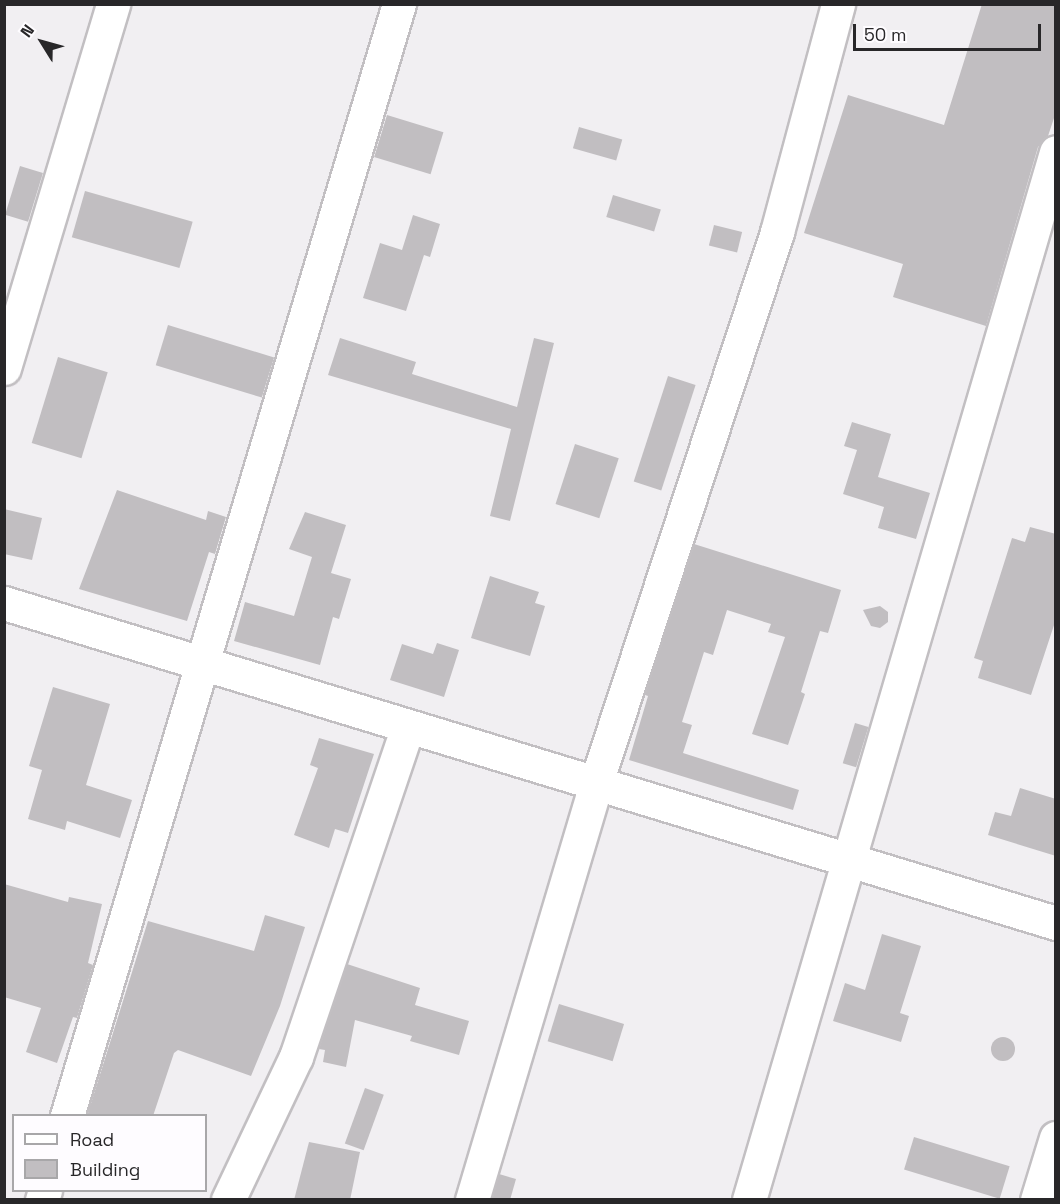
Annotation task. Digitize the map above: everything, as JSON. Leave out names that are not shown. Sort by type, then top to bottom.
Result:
[{"type":"street","points":[[4,368],[113,4]]},
{"type":"street","points":[[68,1114],[399,4]]},
{"type":"street","points":[[472,1200],[596,783],[777,232],[838,4]]},
{"type":"street","points":[[748,1200],[1056,152]]},
{"type":"street","points":[[4,603],[1056,923]]},
{"type":"street","points":[[228,1200],[296,1057],[408,726]]},
{"type":"street","points":[[1037,1200],[1056,1138]]},
{"type":"building","points":[[982,4],[1056,4],[1056,112],[1048,136],[1038,147],[986,326],[893,297],[903,264],[804,233],[848,95],[944,125]]},
{"type":"building","points":[[387,115],[443,132],[431,174],[374,157]]},
{"type":"building","points":[[579,127],[622,139],[616,161],[573,148]]},
{"type":"building","points":[[20,166],[43,173],[28,222],[5,215]]},
{"type":"building","points":[[85,191],[193,222],[179,268],[72,237]]},
{"type":"building","points":[[613,195],[661,210],[654,232],[606,217]]},
{"type":"building","points":[[413,215],[440,224],[430,257],[424,255],[406,311],[363,298],[380,243],[402,250]]},
{"type":"building","points":[[714,225],[742,232],[737,252],[709,245]]},
{"type":"building","points":[[168,325],[274,357],[262,398],[156,365]]},
{"type":"building","points":[[340,338],[416,362],[412,374],[517,407],[534,338],[554,343],[510,521],[490,516],[511,429],[328,375]]},
{"type":"building","points":[[58,357],[108,372],[81,458],[32,443]]},
{"type":"building","points":[[668,376],[696,385],[661,491],[634,482]]},
{"type":"building","points":[[852,422],[891,434],[878,477],[930,493],[916,539],[878,528],[884,507],[843,494],[857,450],[844,446]]},
{"type":"building","points":[[575,444],[619,458],[599,518],[556,504]]},
{"type":"building","points":[[117,490],[206,520],[208,511],[226,517],[215,554],[209,552],[187,621],[79,589]]},
{"type":"building","points":[[4,509],[42,518],[32,560],[4,554]]},
{"type":"building","points":[[305,512],[346,525],[331,573],[351,579],[339,619],[333,617],[320,665],[234,641],[245,602],[294,616],[312,557],[289,549]]},
{"type":"building","points":[[1030,527],[1056,534],[1056,619],[1031,695],[978,678],[983,661],[974,658],[1012,538],[1025,542]]},
{"type":"building","points":[[694,544],[841,590],[828,633],[820,631],[801,692],[805,694],[788,745],[752,734],[785,637],[768,632],[771,624],[727,610],[713,655],[704,652],[682,722],[692,725],[683,753],[799,790],[793,810],[629,760],[648,696],[645,695]]},
{"type":"building","points":[[490,576],[539,592],[535,603],[545,606],[530,656],[471,638]]},
{"type":"building","points":[[880,606],[888,612],[888,622],[880,628],[871,626],[863,610]]},
{"type":"building","points":[[437,643],[459,650],[444,697],[390,680],[402,644],[433,654]]},
{"type":"building","points":[[53,687],[110,704],[86,785],[132,800],[120,838],[67,821],[65,830],[28,819],[42,770],[29,766]]},
{"type":"building","points":[[855,723],[868,727],[856,767],[843,763]]},
{"type":"building","points":[[319,738],[374,754],[348,833],[335,829],[329,848],[294,835],[318,768],[310,765]]},
{"type":"building","points":[[1020,788],[1056,799],[1056,856],[988,835],[995,812],[1011,816]]},
{"type":"building","points":[[4,884],[68,902],[69,897],[102,904],[88,963],[93,965],[77,1018],[73,1017],[57,1063],[26,1052],[41,1008],[4,997]]},
{"type":"building","points":[[265,915],[305,927],[280,1006],[251,1076],[178,1050],[174,1053],[154,1114],[88,1114],[148,921],[254,951]]},
{"type":"building","points":[[882,934],[921,946],[900,1013],[909,1016],[901,1042],[833,1021],[845,983],[865,990]]},
{"type":"building","points":[[347,964],[420,988],[415,1005],[469,1021],[459,1055],[410,1041],[412,1036],[355,1020],[346,1067],[323,1062],[325,1050],[319,1049]]},
{"type":"building","points":[[559,1004],[624,1024],[613,1061],[548,1041]]},
{"type":"building","points":[[1003,1037],[1012,1040],[1015,1049],[1012,1058],[1003,1061],[994,1058],[991,1049],[994,1040]]},
{"type":"building","points":[[365,1088],[384,1095],[364,1150],[345,1143]]},
{"type":"building","points":[[914,1137],[1010,1166],[1000,1199],[904,1170]]},
{"type":"building","points":[[309,1142],[360,1152],[350,1200],[294,1200]]},
{"type":"building","points":[[499,1174],[516,1179],[510,1200],[492,1200]]}]
